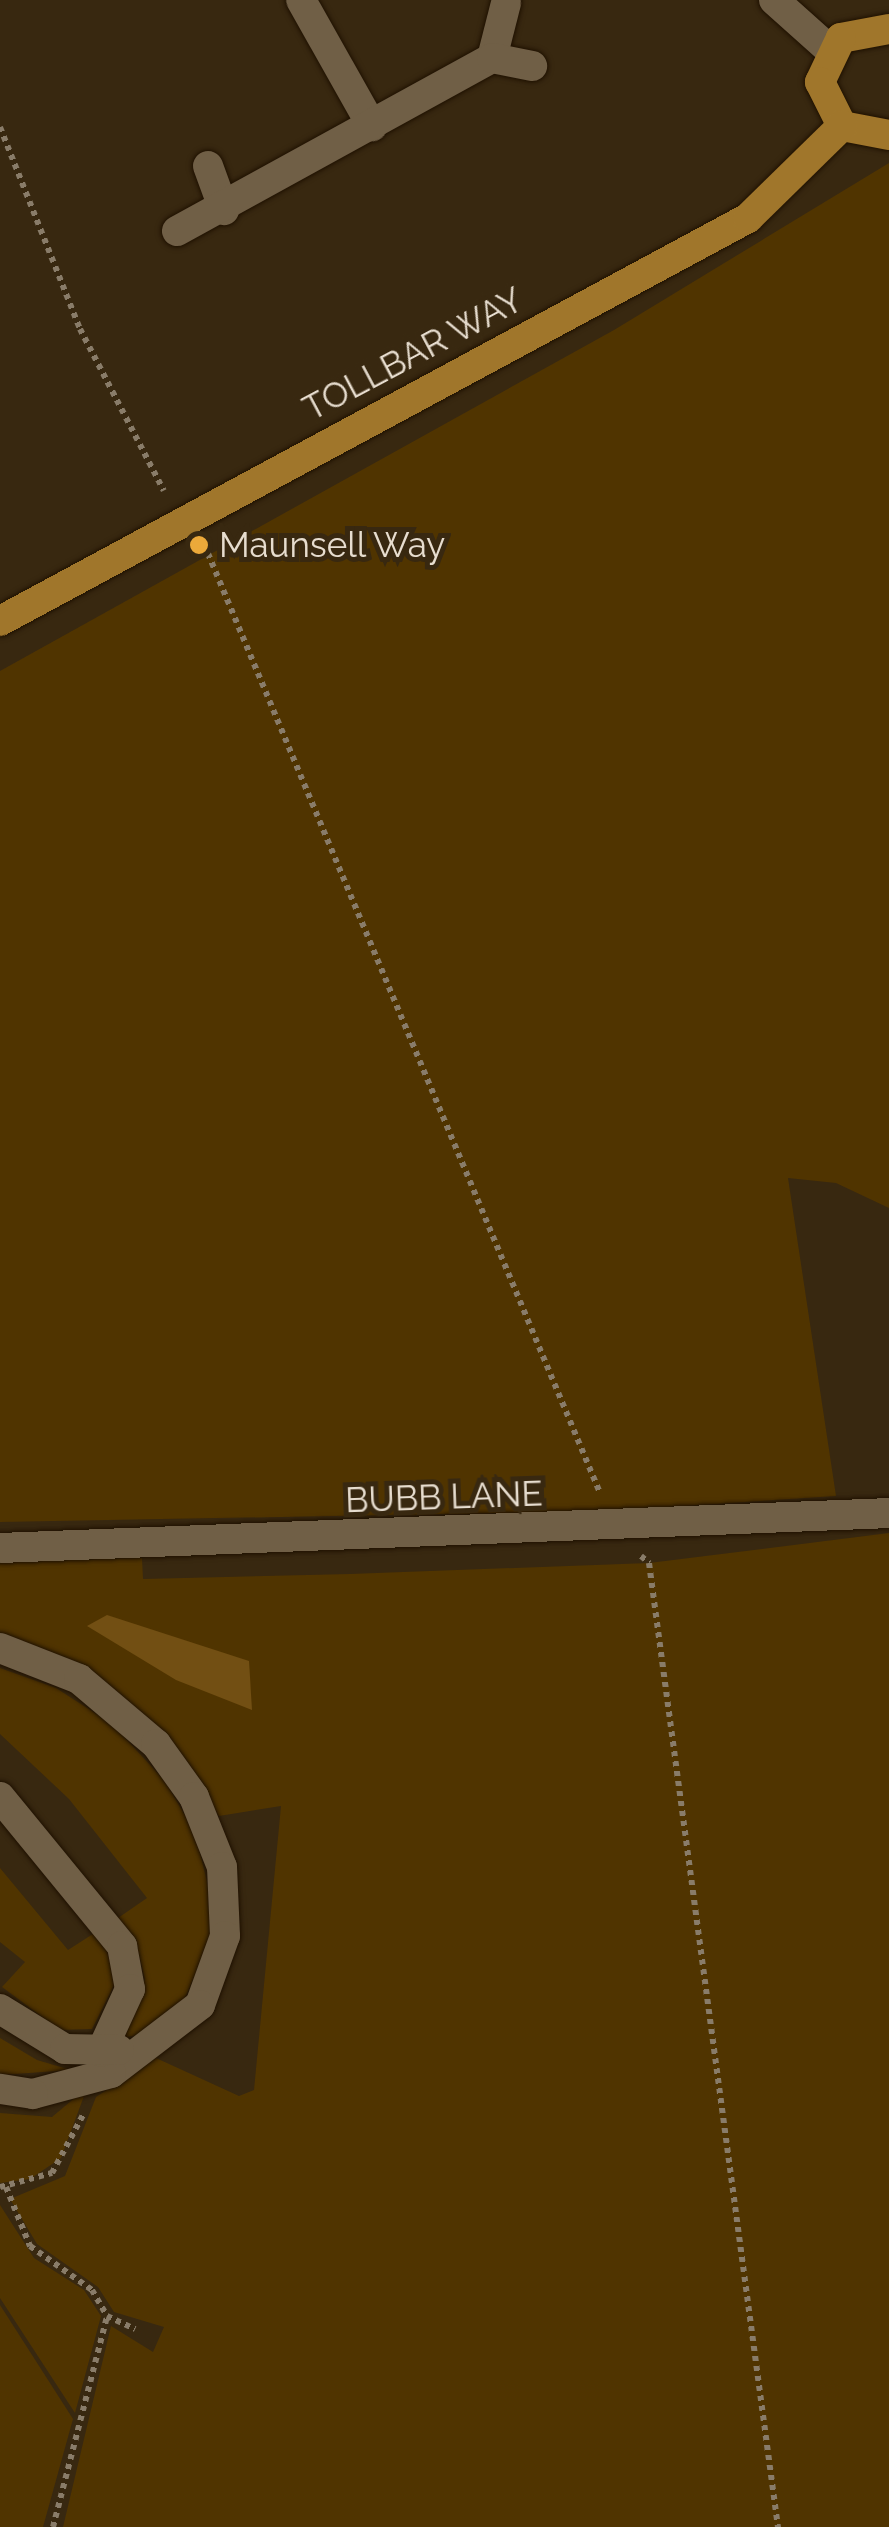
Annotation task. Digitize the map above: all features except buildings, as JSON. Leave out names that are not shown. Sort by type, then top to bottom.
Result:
[{"type":"main road","points":[[889,30],[856,30],[830,50],[822,99],[842,126],[889,134]]},
{"type":"main road","name":"TOLLBAR WAY","points":[[0,621],[748,218],[842,126]]},
{"type":"street","points":[[301,0],[372,126]]},
{"type":"street","points":[[774,0],[830,50]]},
{"type":"street","points":[[492,58],[506,3]]},
{"type":"street","points":[[178,232],[224,210],[492,58],[532,66]]},
{"type":"street","points":[[208,166],[224,210]]},
{"type":"street","name":"BUBB LANE","points":[[0,1548],[889,1513]]},
{"type":"street","points":[[0,1648],[78,1679],[156,1744],[194,1797],[222,1867],[225,1936],[200,2005],[132,2049],[90,2085],[0,2089]]},
{"type":"street","points":[[0,1797],[122,1946],[130,1989],[101,2052]]},
{"type":"street","points":[[0,2008],[65,2049],[132,2049]]},
{"type":"path","points":[[0,127],[80,330],[164,491]]},
{"type":"path","points":[[90,2085],[62,2162],[3,2187],[30,2246],[92,2290],[107,2316],[135,2329]]},
{"type":"path","points":[[53,2527],[107,2316]]},
{"type":"shaded area","points":[[889,163],[889,1208],[836,1183],[788,1178],[836,1496],[607,1511],[0,1522],[0,671],[614,330]]},
{"type":"shaded area","points":[[889,1533],[889,2527],[63,2527],[111,2326],[153,2352],[164,2327],[114,2312],[98,2287],[37,2244],[10,2199],[65,2176],[96,2097],[156,2058],[239,2096],[254,2090],[281,1806],[219,1816],[194,1774],[0,1638],[0,1562],[142,1558],[143,1579],[350,1574],[649,1563]]},
{"type":"shaded area","points":[[107,1615],[249,1661],[252,1710],[176,1680],[87,1626]]},
{"type":"shaded area","points":[[0,1668],[56,1688],[112,1724],[165,1781],[195,1833],[213,1906],[210,1941],[183,2002],[142,2034],[122,2038],[145,1979],[135,1938],[118,1918],[147,1898],[69,1799],[0,1734]]},
{"type":"shaded area","points":[[0,1868],[68,1950],[96,1932],[105,1945],[116,1981],[92,2029],[60,2030],[2,1987],[25,1962],[0,1942]]},
{"type":"shaded area","points":[[0,2038],[37,2060],[71,2070],[0,2075]]},
{"type":"shaded area","points":[[77,2096],[84,2096],[61,2158],[30,2179],[0,2183],[0,2113],[52,2117]]},
{"type":"shaded area","points":[[0,2205],[34,2258],[84,2290],[101,2316],[75,2413],[0,2298]]},
{"type":"shaded area","points":[[0,2305],[73,2419],[43,2527],[0,2527]]},
{"type":"place","name":"Maunsell Way","points":[[199,545]]}]
